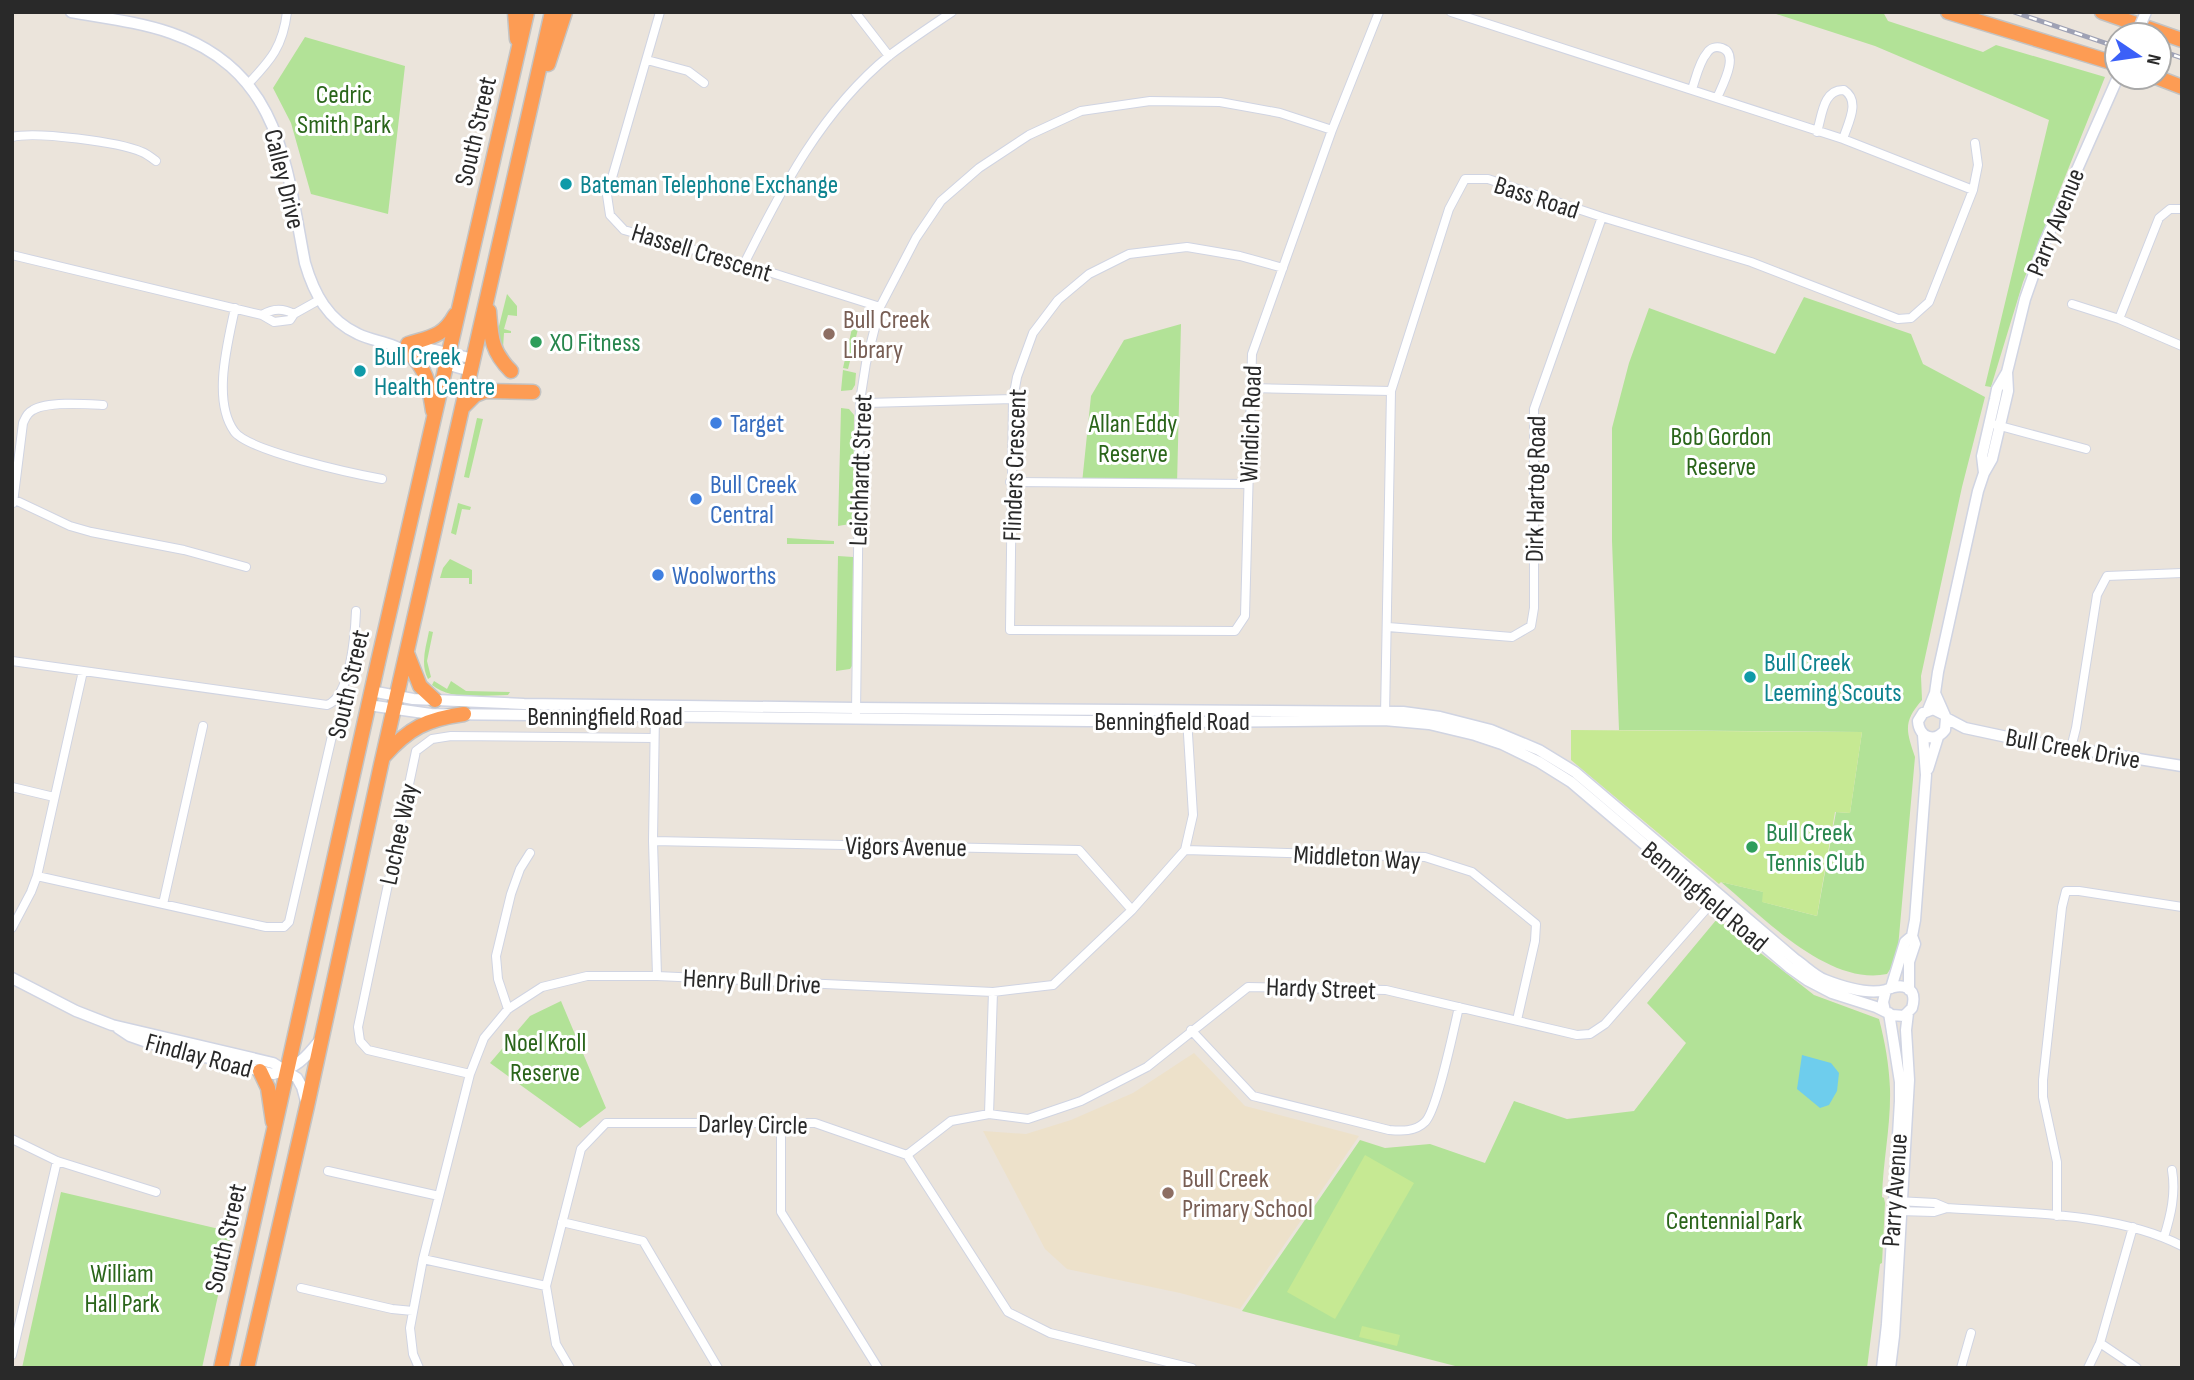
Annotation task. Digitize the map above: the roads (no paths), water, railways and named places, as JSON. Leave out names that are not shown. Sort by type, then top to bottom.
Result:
[{"type":"highway","points":[[515,12],[518,54]]},
{"type":"highway","name":"South Street","points":[[221,1368],[370,698],[527,12]]},
{"type":"highway","name":"South Street","points":[[247,1368],[552,12]]},
{"type":"highway","points":[[530,114],[559,36],[565,12]]},
{"type":"highway","points":[[1948,12],[2103,60]]},
{"type":"highway","points":[[2102,12],[2182,40]]},
{"type":"highway","points":[[489,180],[502,174],[509,177],[514,184]]},
{"type":"highway","points":[[488,299],[495,352],[511,371]]},
{"type":"highway","points":[[434,419],[429,383],[409,348],[446,330],[460,306]]},
{"type":"highway","points":[[463,407],[485,391],[533,392]]},
{"type":"highway","points":[[407,653],[421,686],[435,701]]},
{"type":"highway","points":[[383,757],[402,736],[421,725],[438,718],[464,715]]},
{"type":"highway","points":[[260,1071],[268,1088],[274,1130]]},
{"type":"main road","name":"Calley Drive","points":[[71,12],[138,24],[173,34],[215,54],[248,84],[272,122],[305,263],[319,300],[336,320],[364,337],[473,365]]},
{"type":"main road","name":"Parry Avenue","points":[[1882,1368],[1909,1080],[1906,1030],[1908,1013],[1914,1003],[1914,997],[1909,990],[1909,962],[1915,944],[1912,936],[1926,775],[1923,736],[1918,721],[1928,710],[1935,693],[1957,582],[1984,473],[1992,458],[1994,425],[2008,391],[2007,372],[2025,299],[2045,242],[2111,91]]},
{"type":"main road","points":[[1923,736],[1934,738],[1943,725],[1935,693]]},
{"type":"main road","name":"Benningfield Road","points":[[370,698],[395,703],[435,701],[655,710],[856,714],[1385,716],[1429,724],[1475,735],[1508,747],[1571,782],[1823,979],[1866,992],[1889,989]]},
{"type":"main road","name":"Benningfield Road","points":[[395,703],[414,713],[464,715],[655,710]]},
{"type":"main road","points":[[1928,710],[1937,710],[1943,725]]},
{"type":"main road","name":"Parry Avenue","points":[[1926,775],[1943,725]]},
{"type":"main road","name":"Bull Creek Drive","points":[[1943,725],[2182,766]]},
{"type":"main road","name":"Benningfield Road","points":[[1716,898],[1807,980],[1832,993],[1868,1003],[1887,1012]]},
{"type":"main road","name":"Parry Avenue","points":[[1890,1368],[1894,1336],[1900,1082],[1883,1002],[1905,942],[1912,936]]},
{"type":"main road","name":"Findlay Road","points":[[12,978],[76,1011],[113,1025],[273,1063],[297,1078],[307,1106]]},
{"type":"main road","points":[[1889,989],[1902,986],[1909,990]]},
{"type":"main road","points":[[1887,1012],[1898,1017],[1908,1013]]},
{"type":"main road","name":"Findlay Road","points":[[113,1025],[131,1036],[153,1044],[273,1074],[288,1071],[306,1057],[322,1038]]},
{"type":"street","points":[[248,84],[266,66],[280,46],[287,12]]},
{"type":"street","name":"Hassell Crescent","points":[[660,12],[607,195],[610,215],[624,230],[880,307]]},
{"type":"street","points":[[855,12],[889,56]]},
{"type":"street","points":[[744,264],[778,195],[815,137],[849,95],[889,56],[952,12]]},
{"type":"street","name":"Windich Road","points":[[1010,630],[1235,631],[1245,617],[1252,354],[1332,130],[1378,12]]},
{"type":"street","points":[[1451,12],[1843,139],[1973,190]]},
{"type":"street","points":[[1692,89],[1705,54],[1713,48],[1722,48],[1729,54],[1731,62],[1717,98]]},
{"type":"street","points":[[647,60],[688,71],[704,83]]},
{"type":"street","points":[[1817,132],[1828,97],[1835,91],[1844,90],[1851,95],[1854,104],[1843,139]]},
{"type":"street","name":"Leichhardt Street","points":[[856,714],[860,401],[866,363],[880,307],[916,238],[941,201],[979,168],[1029,135],[1081,111],[1150,101],[1220,102],[1280,113],[1332,130]]},
{"type":"street","points":[[12,137],[36,135],[123,146],[143,152],[156,161]]},
{"type":"street","name":"Bass Road","points":[[1385,716],[1391,391],[1449,209],[1465,179],[1488,179],[1602,218],[1751,262],[1898,319],[1911,318],[1929,302],[1973,190],[1978,165],[1976,143]]},
{"type":"street","points":[[2119,319],[2159,218],[2170,209],[2182,209]]},
{"type":"street","name":"Dirk Hartog Road","points":[[1388,627],[1512,637],[1531,626],[1534,608],[1534,410],[1602,218]]},
{"type":"street","name":"Flinders Crescent","points":[[1010,630],[1013,400],[1017,377],[1033,333],[1058,300],[1089,274],[1129,254],[1187,247],[1240,256],[1283,268]]},
{"type":"street","points":[[12,255],[262,315],[280,323],[290,320],[294,314],[319,300]]},
{"type":"street","points":[[2072,304],[2119,319],[2182,345]]},
{"type":"street","points":[[235,309],[223,385],[226,412],[233,430],[248,443],[346,472],[382,479]]},
{"type":"street","points":[[262,315],[268,311],[282,309],[294,314]]},
{"type":"street","points":[[1251,388],[1391,391]]},
{"type":"street","points":[[860,401],[1013,400]]},
{"type":"street","points":[[103,405],[47,406],[31,410],[26,415],[13,502],[90,533],[184,550],[246,566]]},
{"type":"street","points":[[1994,425],[2086,449]]},
{"type":"street","points":[[1010,482],[1248,484]]},
{"type":"street","points":[[2071,748],[2097,595],[2107,576],[2182,573]]},
{"type":"street","points":[[12,661],[327,705],[341,693],[351,657],[356,611]]},
{"type":"street","points":[[12,928],[37,876],[83,671]]},
{"type":"street","points":[[655,710],[653,841],[657,976]]},
{"type":"street","name":"Henry Bull Drive","points":[[419,1368],[413,1354],[410,1328],[423,1259],[470,1074],[484,1038],[508,1009],[542,987],[587,976],[657,976],[993,992],[1053,985],[1132,910],[1185,850],[1193,815],[1187,716]]},
{"type":"street","points":[[163,904],[203,726]]},
{"type":"street","points":[[37,876],[281,929],[287,925],[332,736]]},
{"type":"street","name":"Lochee Way","points":[[470,1074],[368,1050],[360,1041],[358,1027],[416,751],[432,738],[451,736],[654,738]]},
{"type":"street","points":[[12,787],[54,797]]},
{"type":"street","name":"Vigors Avenue","points":[[653,841],[1079,850],[1132,910]]},
{"type":"street","name":"Middleton Way","points":[[1185,850],[1425,857],[1472,872],[1536,924],[1535,941],[1517,1020]]},
{"type":"street","points":[[508,1009],[498,979],[495,956],[511,894],[520,869],[530,853]]},
{"type":"street","points":[[2057,1216],[2057,1162],[2043,1097],[2043,1080],[2066,891],[2182,907]]},
{"type":"street","name":"Hardy Street","points":[[907,1155],[951,1121],[989,1114],[1028,1119],[1081,1101],[1147,1067],[1248,986],[1386,990],[1577,1035],[1590,1034],[1605,1024],[1716,898]]},
{"type":"street","points":[[989,1114],[993,992]]},
{"type":"street","points":[[1191,1031],[1253,1096],[1389,1130],[1407,1131],[1425,1122],[1434,1106],[1459,1007]]},
{"type":"street","name":"Darley Circle","points":[[570,1368],[556,1344],[546,1286],[581,1149],[606,1123],[815,1123],[907,1155]]},
{"type":"street","points":[[781,1123],[781,1212],[878,1368]]},
{"type":"street","points":[[12,1139],[57,1161],[156,1192]]},
{"type":"street","points":[[907,1155],[1008,1312],[1049,1333],[1164,1364],[1192,1368]]},
{"type":"street","points":[[12,1355],[57,1161]]},
{"type":"street","points":[[2164,1237],[2175,1186],[2172,1170]]},
{"type":"street","points":[[328,1171],[439,1196]]},
{"type":"street","points":[[1897,1206],[1935,1203],[1947,1208],[2057,1216],[2133,1227],[2164,1237],[2182,1247]]},
{"type":"street","points":[[562,1222],[643,1241],[718,1368]]},
{"type":"street","points":[[2088,1368],[2100,1343],[2133,1227]]},
{"type":"street","points":[[423,1259],[546,1286]]},
{"type":"street","points":[[301,1288],[392,1309],[413,1311]]},
{"type":"street","points":[[1961,1368],[1971,1333]]},
{"type":"street","points":[[2100,1343],[2137,1368]]},
{"type":"water","points":[[1802,1055],[1831,1063],[1839,1073],[1837,1091],[1829,1105],[1820,1108],[1797,1089]]},
{"type":"railway","points":[[2014,12],[2103,42]]},
{"type":"railway","points":[[2173,55],[2182,58]]},
{"type":"place","name":"Bateman Telephone Exchange","points":[[566,184]]},
{"type":"place","name":"Bull Creek Library","points":[[829,334]]},
{"type":"place","name":"XO Fitness","points":[[536,342]]},
{"type":"place","name":"Bull Creek Health Centre","points":[[360,371]]},
{"type":"place","name":"Target","points":[[716,423]]},
{"type":"place","name":"Bull Creek Central","points":[[696,499]]},
{"type":"place","name":"Woolworths","points":[[658,575]]},
{"type":"place","name":"Bull Creek Leeming Scouts","points":[[1750,677]]},
{"type":"place","name":"Bull Creek Tennis Club","points":[[1752,847]]},
{"type":"place","name":"Bull Creek Primary School","points":[[1168,1193]]},
{"type":"park label","name":"Cedric Smith Park","points":[[344,109]]},
{"type":"park label","name":"Allan Eddy Reserve","points":[[1133,438]]},
{"type":"park label","name":"Bob Gordon Reserve","points":[[1721,450]]},
{"type":"park label","name":"Noel Kroll Reserve","points":[[545,1057]]},
{"type":"park label","name":"Centennial Park","points":[[1734,1220]]},
{"type":"park label","name":"William Hall Park","points":[[122,1288]]}]
